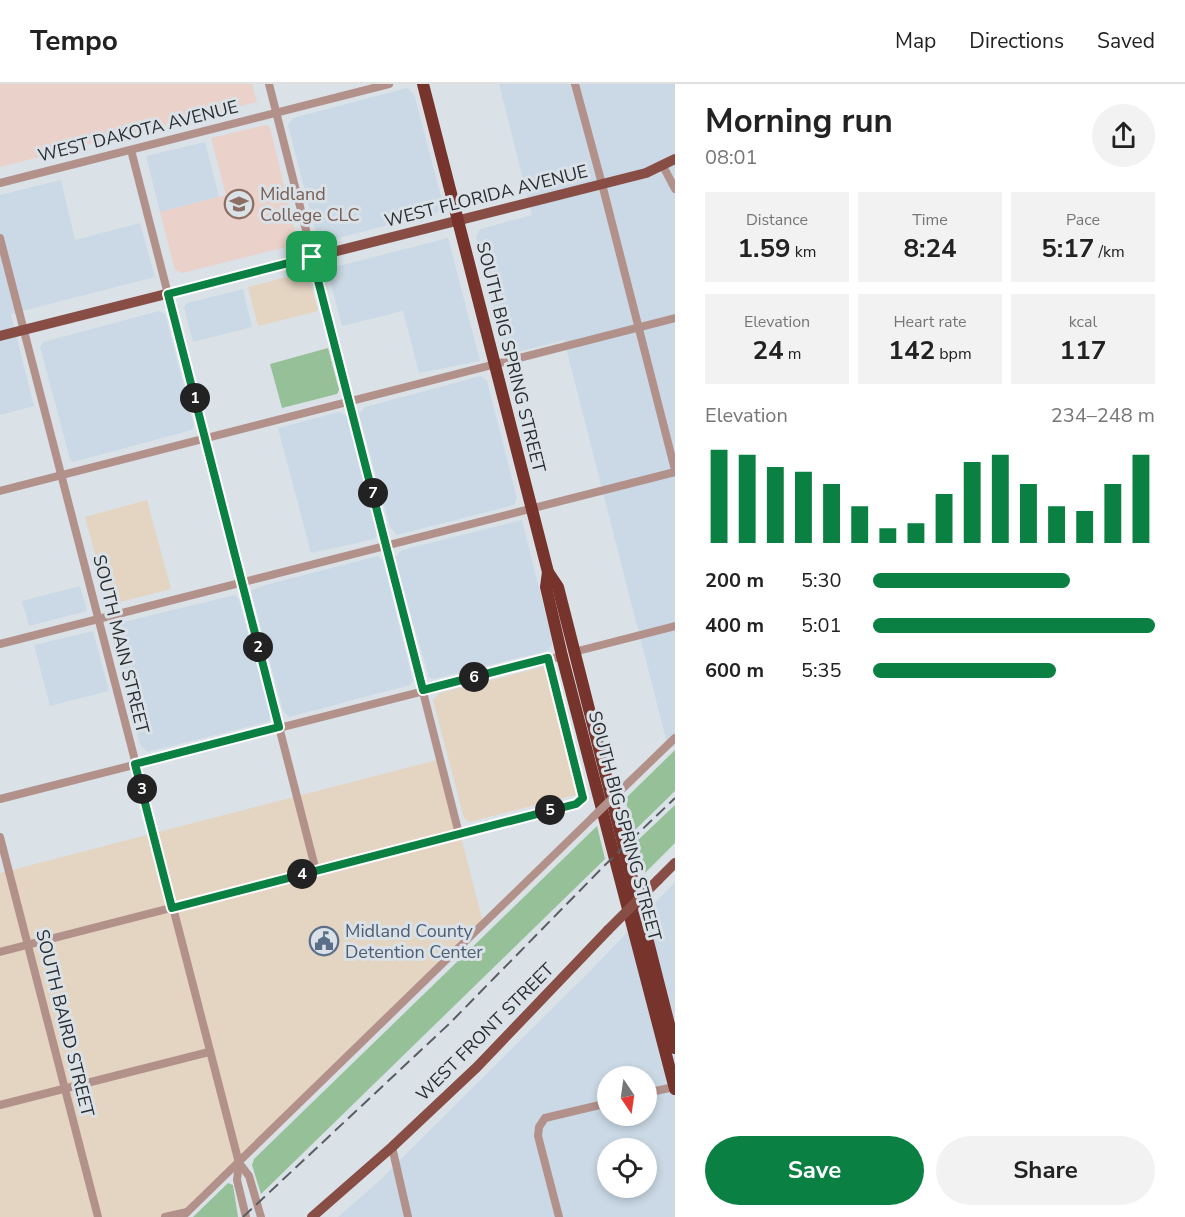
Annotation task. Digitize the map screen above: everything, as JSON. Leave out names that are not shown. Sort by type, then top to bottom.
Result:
[{"type":"highway","name":"SOUTH BIG SPRING STREET","points":[[423,84],[548,572],[546,587],[568,654],[675,1048]]},
{"type":"highway","name":"SOUTH BIG SPRING STREET","points":[[568,654],[675,1088]]},
{"type":"main road","name":"WEST FLORIDA AVENUE","points":[[0,336],[646,173],[675,159]]},
{"type":"main road","name":"WEST FRONT STREET","points":[[312,1217],[392,1147],[491,1053],[675,863]]},
{"type":"street","points":[[0,952],[459,834],[269,84]]},
{"type":"street","name":"WEST DAKOTA AVENUE","points":[[0,183],[389,84]]},
{"type":"street","points":[[0,644],[675,471],[575,84]]},
{"type":"street","points":[[131,150],[316,871]]},
{"type":"street","points":[[663,166],[675,189]]},
{"type":"street","name":"SOUTH MAIN STREET","points":[[0,238],[238,1163],[237,1180],[246,1217]]},
{"type":"street","points":[[0,491],[675,318]]},
{"type":"street","points":[[0,799],[675,626]]},
{"type":"street","name":"SOUTH BIG SPRING STREET","points":[[459,834],[576,804],[582,799],[583,794],[548,658]]},
{"type":"street","points":[[165,1217],[184,1214],[675,738]]},
{"type":"street","name":"SOUTH BAIRD STREET","points":[[0,837],[98,1217]]},
{"type":"street","points":[[0,1105],[209,1052]]},
{"type":"street","points":[[657,1092],[675,1088]]},
{"type":"street","points":[[559,1217],[538,1136],[539,1127],[545,1118],[597,1105]]},
{"type":"street","points":[[392,1147],[408,1217]]},
{"type":"street","name":"SOUTH MAIN STREET","points":[[238,1163],[249,1176],[261,1217]]},
{"type":"shaded area","points":[[0,84],[252,84],[257,102],[0,167]]},
{"type":"shaded area","points":[[499,84],[675,84],[675,747],[668,747],[564,340],[510,354],[505,350],[476,237],[480,229],[532,215]]},
{"type":"shaded area","points":[[407,88],[414,94],[443,204],[438,212],[327,241],[316,234],[288,125],[293,118]]},
{"type":"shaded area","name":"Midland College CLC","points":[[266,125],[270,127],[298,244],[182,273],[175,270],[160,212],[226,195],[211,138]]},
{"type":"shaded area","points":[[205,142],[219,197],[160,212],[146,156]]},
{"type":"shaded area","points":[[61,180],[75,240],[140,223],[155,277],[11,314],[34,406],[0,415],[0,195]]},
{"type":"shaded area","points":[[448,238],[480,361],[419,373],[403,311],[342,326],[328,273],[335,267]]},
{"type":"shaded area","points":[[302,273],[309,276],[318,311],[258,326],[248,287]]},
{"type":"shaded area","points":[[243,289],[252,327],[193,342],[184,307],[187,303]]},
{"type":"shaded area","points":[[159,311],[165,314],[194,426],[192,430],[73,462],[70,459],[40,347],[43,342]]},
{"type":"shaded area","points":[[481,376],[487,381],[517,498],[514,505],[397,535],[390,527],[359,414],[365,407]]},
{"type":"shaded area","points":[[339,412],[347,416],[377,533],[375,539],[311,553],[278,428]]},
{"type":"shaded area","points":[[147,500],[171,589],[112,604],[108,602],[85,517]]},
{"type":"shaded area","points":[[522,520],[552,646],[546,651],[434,679],[429,678],[396,563],[396,556],[402,550]]},
{"type":"shaded area","points":[[378,556],[383,561],[413,681],[410,685],[289,717],[283,711],[251,591],[258,587]]},
{"type":"shaded area","points":[[80,586],[87,611],[29,626],[22,601]]},
{"type":"shaded area","points":[[235,595],[239,600],[271,716],[268,722],[147,752],[140,744],[110,629],[115,624]]},
{"type":"shaded area","points":[[93,631],[109,691],[50,706],[34,645]]},
{"type":"shaded area","points":[[546,666],[579,794],[469,822],[464,818],[433,700],[440,693]]},
{"type":"shaded area","points":[[441,759],[484,926],[183,1217],[0,1217],[0,873]]},
{"type":"shaded area","points":[[675,882],[675,1217],[338,1217],[380,1180],[593,968]]},
{"type":"green space","points":[[328,348],[339,390],[337,394],[282,408],[270,364]]},
{"type":"green space","points":[[675,750],[675,791],[634,831],[625,799]]},
{"type":"green space","points":[[675,805],[675,843],[645,873],[637,841]]},
{"type":"green space","points":[[597,826],[605,859],[261,1194],[252,1165],[254,1159]]},
{"type":"green space","points":[[228,1183],[233,1185],[238,1217],[193,1217]]},
{"type":"railway","points":[[243,1217],[450,1023],[605,865],[675,798]]},
{"type":"place","name":"Midland College CLC","points":[[239,204]]},
{"type":"place","name":"Midland County Detention Center","points":[[324,941]]},
{"type":"route","points":[[312,257],[423,690],[548,658],[583,798],[576,804],[172,908],[135,764],[279,727],[168,294],[312,257]]}]
